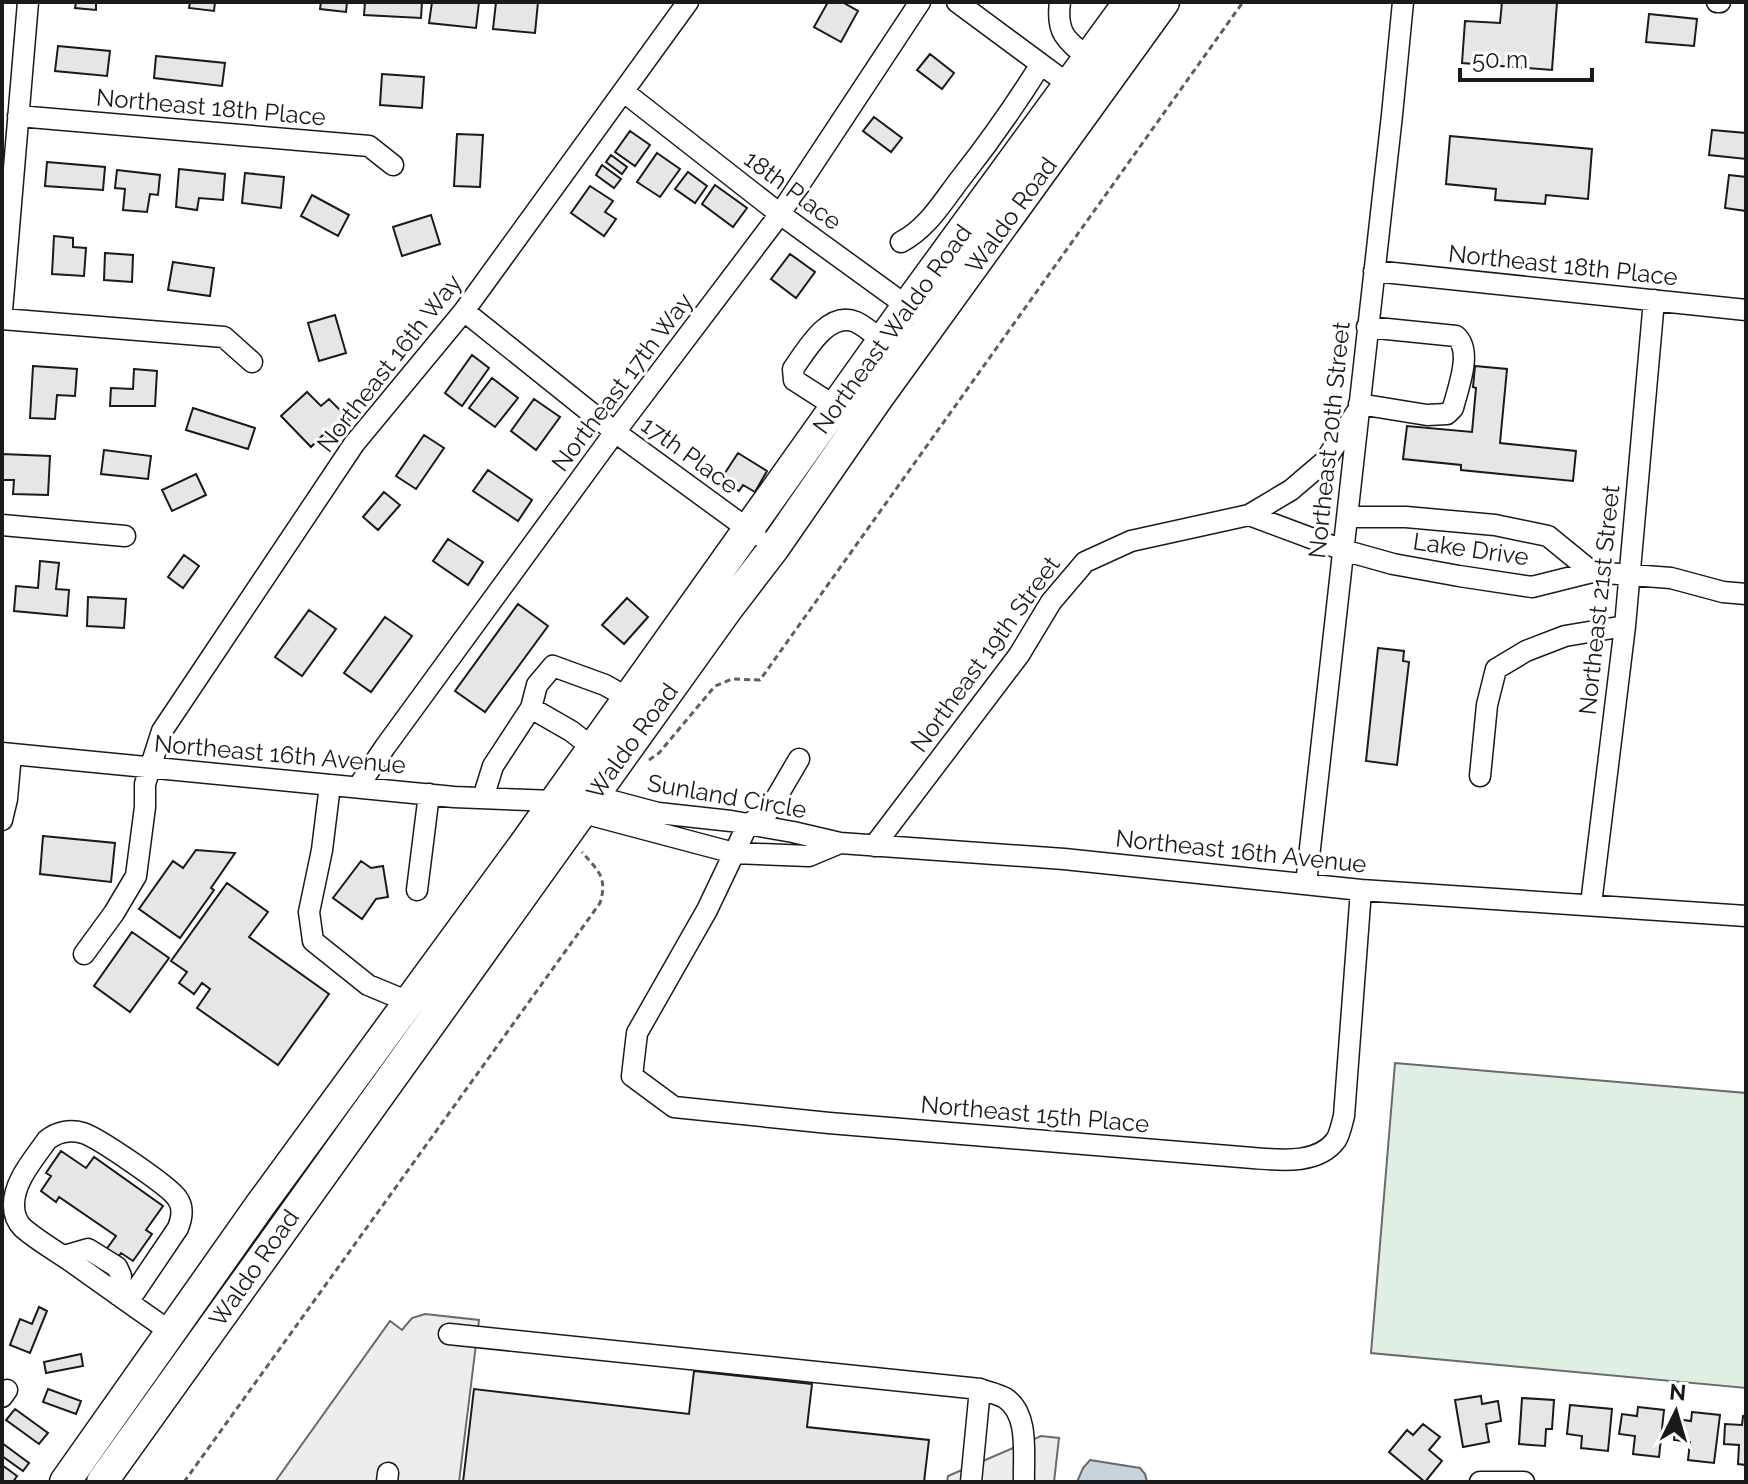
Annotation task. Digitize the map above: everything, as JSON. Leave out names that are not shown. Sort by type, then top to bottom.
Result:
[{"type":"highway","name":"Waldo Road","points":[[65,1482],[409,1002],[576,803],[774,548],[877,399],[933,325],[1080,94],[1164,2]]},
{"type":"highway","name":"Northeast Waldo Road","points":[[656,658],[907,306],[1080,94],[1089,58],[1123,4]]},
{"type":"highway","name":"Waldo Road","points":[[102,1482],[576,803],[593,748],[656,658]]},
{"type":"street","points":[[2,311],[28,2]]},
{"type":"street","name":"Northeast 16th Way","points":[[84,954],[136,876],[149,767],[162,731],[354,444],[464,311],[688,2]]},
{"type":"street","name":"Northeast 17th Way","points":[[358,787],[615,432],[780,214],[920,2]]},
{"type":"street","points":[[957,2],[1080,94]]},
{"type":"street","points":[[1060,2],[1058,22],[1071,44],[1089,58]]},
{"type":"street","name":"Northeast 20th Street","points":[[1306,884],[1403,2]]},
{"type":"street","points":[[901,242],[912,237],[931,218],[985,149],[1041,64]]},
{"type":"street","name":"18th Place","points":[[624,92],[780,214],[933,325]]},
{"type":"street","name":"Northeast 18th Place","points":[[18,116],[369,146],[393,165]]},
{"type":"street","name":"Northeast 18th Place","points":[[1374,271],[1746,310]]},
{"type":"street","name":"Northeast 21st Street","points":[[1591,904],[1625,626],[1654,300]]},
{"type":"street","name":"17th Place","points":[[464,311],[615,432],[774,548]]},
{"type":"street","points":[[2,319],[224,337],[252,362]]},
{"type":"street","points":[[836,407],[794,380],[793,369],[805,351],[826,328],[840,320],[855,322],[883,340]]},
{"type":"street","points":[[1358,407],[1427,415],[1447,414],[1453,408],[1465,351],[1456,336],[1367,327]]},
{"type":"street","name":"Northeast 19th Street","points":[[874,846],[1019,655],[1051,602],[1085,562],[1131,541],[1249,515],[1291,490],[1325,461],[1358,407]]},
{"type":"street","name":"Lake Drive","points":[[1249,515],[1343,550],[1393,564],[1532,587],[1592,572],[1671,578],[1723,592],[1746,594]]},
{"type":"street","points":[[1347,517],[1406,517],[1508,527],[1548,536],[1592,572]]},
{"type":"street","points":[[2,525],[125,536]]},
{"type":"street","points":[[1480,776],[1487,705],[1496,669],[1526,651],[1565,636],[1625,626]]},
{"type":"street","points":[[483,798],[493,766],[531,708],[537,685],[553,666],[605,685],[628,698]]},
{"type":"street","points":[[531,708],[593,748]]},
{"type":"street","points":[[2,820],[7,799],[7,754]]},
{"type":"street","name":"Northeast 16th Avenue","points":[[7,754],[429,794],[576,803]]},
{"type":"street","points":[[734,853],[748,824],[768,812],[799,759]]},
{"type":"street","points":[[330,785],[322,850],[309,912],[313,941],[368,985],[409,1002]]},
{"type":"street","points":[[417,890],[429,794]]},
{"type":"street","name":"Sunland Circle","points":[[576,803],[748,824],[840,843]]},
{"type":"street","name":"Sunland Circle","points":[[576,803],[734,853]]},
{"type":"street","name":"Northeast 16th Avenue","points":[[734,853],[809,856],[840,843],[1064,859],[1361,890],[1746,916]]},
{"type":"street","name":"Northeast 15th Place","points":[[734,853],[637,1033],[632,1076],[674,1107],[1288,1161],[1316,1155],[1336,1140],[1344,1116],[1361,890]]},
{"type":"street","points":[[123,1299],[178,1228],[181,1205],[171,1191],[95,1139],[75,1132],[54,1134],[16,1189],[16,1219],[22,1227],[123,1299],[171,1332]]},
{"type":"street","points":[[449,1334],[980,1389],[1006,1399],[1020,1414],[1024,1482]]},
{"type":"street","points":[[971,1482],[980,1389]]},
{"type":"street","points":[[1480,1482],[1524,1482]]},
{"type":"path","points":[[641,767],[659,753],[715,686],[732,679],[760,680],[1243,2]]},
{"type":"path","points":[[184,1482],[600,903],[605,888],[600,872],[582,853],[579,844]]},
{"type":"green space","points":[[1395,1063],[1746,1093],[1746,1388],[1371,1353]]},
{"type":"shaded area","points":[[425,1314],[479,1320],[459,1482],[275,1482],[390,1321],[402,1330],[412,1318]]},
{"type":"shaded area","points":[[1041,1436],[1059,1438],[1054,1482],[947,1482],[948,1476]]},
{"type":"shaded area","points":[[1090,1460],[1140,1468],[1147,1482],[1077,1482]]},
{"type":"building","points":[[76,2],[96,2],[96,10],[75,8]]},
{"type":"building","points":[[190,2],[215,2],[214,11],[189,8]]},
{"type":"building","points":[[321,2],[347,2],[346,12],[320,9]]},
{"type":"building","points":[[365,2],[422,2],[421,18],[364,15]]},
{"type":"building","points":[[432,2],[479,2],[476,28],[429,23]]},
{"type":"building","points":[[496,2],[538,2],[535,33],[493,29]]},
{"type":"building","points":[[828,2],[842,2],[858,11],[841,42],[814,27]]},
{"type":"building","points":[[1502,2],[1557,2],[1552,70],[1462,63],[1465,21],[1500,23]]},
{"type":"building","points":[[1649,14],[1697,19],[1694,46],[1646,42]]},
{"type":"building","points":[[58,46],[110,51],[107,76],[55,71]]},
{"type":"building","points":[[930,54],[954,73],[942,89],[917,70]]},
{"type":"building","points":[[156,56],[225,63],[222,86],[154,78]]},
{"type":"building","points":[[382,74],[424,77],[422,108],[380,105]]},
{"type":"building","points":[[874,117],[902,138],[891,152],[863,131]]},
{"type":"building","points":[[1712,130],[1746,133],[1746,159],[1709,155]]},
{"type":"building","points":[[630,131],[650,145],[635,166],[615,152]]},
{"type":"building","points":[[457,134],[483,135],[480,187],[454,186]]},
{"type":"building","points":[[1450,136],[1592,149],[1588,199],[1546,195],[1545,204],[1495,200],[1496,189],[1446,184]]},
{"type":"building","points":[[657,153],[680,169],[660,197],[637,182]]},
{"type":"building","points":[[611,155],[627,167],[622,174],[606,162]]},
{"type":"building","points":[[47,162],[105,167],[103,190],[45,186]]},
{"type":"building","points":[[602,165],[621,179],[614,188],[596,175]]},
{"type":"building","points":[[179,169],[225,174],[223,200],[199,198],[197,210],[176,207]]},
{"type":"building","points":[[117,170],[160,175],[158,195],[150,194],[147,212],[123,210],[125,189],[115,188]]},
{"type":"building","points":[[688,172],[707,186],[695,203],[675,189]]},
{"type":"building","points":[[245,173],[284,177],[281,208],[242,203]]},
{"type":"building","points":[[1729,175],[1746,177],[1746,211],[1725,208]]},
{"type":"building","points":[[715,185],[747,208],[733,227],[702,204]]},
{"type":"building","points":[[590,186],[613,201],[605,212],[616,219],[604,236],[571,213]]},
{"type":"building","points":[[312,195],[349,215],[338,236],[301,216]]},
{"type":"building","points":[[431,215],[440,244],[402,256],[393,227]]},
{"type":"building","points":[[54,236],[73,238],[73,247],[86,248],[84,276],[52,274]]},
{"type":"building","points":[[105,253],[133,255],[132,282],[104,280]]},
{"type":"building","points":[[790,254],[815,272],[796,298],[771,279]]},
{"type":"building","points":[[173,262],[214,268],[210,296],[168,290]]},
{"type":"building","points":[[335,315],[346,353],[319,361],[308,323]]},
{"type":"building","points":[[472,355],[489,368],[462,406],[445,393]]},
{"type":"building","points":[[33,366],[77,369],[75,396],[57,395],[55,419],[30,418]]},
{"type":"building","points":[[1475,366],[1507,369],[1500,443],[1576,451],[1573,481],[1461,470],[1461,465],[1403,459],[1407,426],[1472,432]]},
{"type":"building","points":[[134,369],[157,371],[155,406],[110,406],[111,388],[133,389]]},
{"type":"building","points":[[492,378],[518,398],[495,427],[469,408]]},
{"type":"building","points":[[307,392],[321,406],[329,399],[350,420],[330,440],[324,434],[311,447],[281,416]]},
{"type":"building","points":[[534,399],[560,417],[536,450],[511,431]]},
{"type":"building","points":[[193,408],[255,428],[248,449],[186,430]]},
{"type":"building","points":[[424,435],[444,448],[416,489],[396,476]]},
{"type":"building","points":[[104,450],[151,456],[148,479],[101,474]]},
{"type":"building","points":[[738,453],[767,471],[755,492],[743,485],[739,491],[721,479]]},
{"type":"building","points":[[2,454],[50,456],[48,495],[13,494],[14,480],[2,480]]},
{"type":"building","points":[[488,470],[532,500],[518,521],[473,491]]},
{"type":"building","points":[[196,474],[206,495],[172,511],[162,490]]},
{"type":"building","points":[[384,492],[400,505],[378,530],[363,517]]},
{"type":"building","points":[[448,539],[483,562],[468,585],[433,561]]},
{"type":"building","points":[[184,555],[199,566],[183,588],[168,577]]},
{"type":"building","points":[[40,561],[59,563],[56,589],[69,590],[67,616],[14,611],[16,586],[38,588]]},
{"type":"building","points":[[88,597],[126,599],[124,628],[87,626]]},
{"type":"building","points":[[627,598],[648,617],[624,644],[602,625]]},
{"type":"building","points":[[518,604],[548,626],[485,712],[455,691]]},
{"type":"building","points":[[309,610],[336,629],[302,676],[275,657]]},
{"type":"building","points":[[385,617],[412,636],[371,692],[344,673]]},
{"type":"building","points":[[1378,648],[1404,651],[1403,661],[1409,662],[1397,765],[1366,761]]},
{"type":"building","points":[[43,836],[115,843],[111,882],[40,874]]},
{"type":"building","points":[[196,850],[235,853],[211,888],[214,890],[180,938],[139,909],[173,861],[183,868]]},
{"type":"building","points":[[361,861],[371,868],[383,866],[388,897],[376,899],[362,919],[333,898]]},
{"type":"building","points":[[227,883],[268,912],[249,937],[329,994],[278,1065],[197,1008],[210,989],[202,983],[194,994],[179,983],[187,972],[171,961]]},
{"type":"building","points":[[132,932],[169,958],[130,1012],[94,986]]},
{"type":"building","points":[[61,1151],[86,1168],[94,1157],[163,1206],[146,1230],[152,1234],[133,1261],[121,1253],[109,1270],[97,1262],[116,1236],[59,1197],[56,1202],[41,1191],[51,1176],[46,1173]]},
{"type":"building","points":[[39,1307],[47,1311],[30,1353],[10,1345],[20,1319],[32,1324]]},
{"type":"building","points":[[81,1354],[83,1366],[46,1373],[44,1362]]},
{"type":"building","points":[[694,1371],[812,1384],[807,1427],[929,1440],[924,1482],[463,1482],[474,1389],[689,1414]]},
{"type":"building","points":[[48,1389],[81,1401],[76,1414],[43,1402]]},
{"type":"building","points":[[1481,1396],[1482,1404],[1498,1401],[1501,1421],[1486,1424],[1489,1442],[1463,1447],[1455,1400]]},
{"type":"building","points":[[1522,1398],[1554,1400],[1552,1429],[1546,1429],[1545,1446],[1519,1444]]},
{"type":"building","points":[[1570,1405],[1612,1409],[1608,1451],[1581,1448],[1582,1436],[1567,1434]]},
{"type":"building","points":[[1638,1407],[1664,1410],[1659,1457],[1633,1454],[1635,1436],[1619,1434],[1622,1414],[1637,1416]]},
{"type":"building","points":[[15,1409],[48,1433],[39,1444],[6,1420]]},
{"type":"building","points":[[1692,1412],[1720,1415],[1714,1463],[1688,1460],[1690,1442],[1674,1440],[1676,1419],[1691,1421]]},
{"type":"building","points":[[1743,1416],[1746,1417],[1746,1465],[1738,1464],[1739,1445],[1724,1444],[1725,1424],[1742,1425]]},
{"type":"building","points":[[1423,1424],[1440,1437],[1429,1450],[1442,1461],[1425,1482],[1389,1452],[1407,1430],[1413,1435]]},
{"type":"building","points":[[2,1443],[29,1463],[23,1471],[2,1456]]},
{"type":"building","points":[[2,1465],[17,1476],[13,1482],[2,1482]]}]
